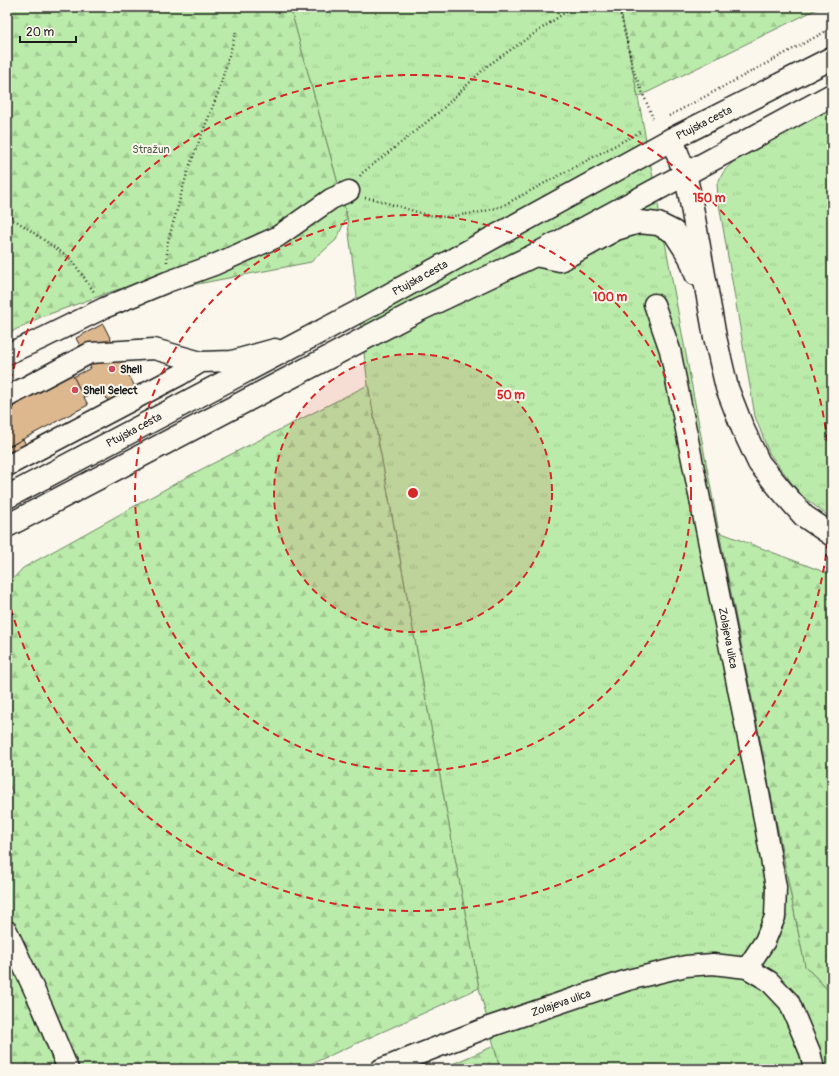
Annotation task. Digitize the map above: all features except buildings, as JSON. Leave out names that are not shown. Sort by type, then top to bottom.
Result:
[{"type":"main road","name":"Ptujska cesta","points":[[7,497],[304,341],[672,139],[832,58]]},
{"type":"main road","points":[[7,526],[412,313],[534,255],[832,95]]},
{"type":"main road","points":[[672,139],[685,174],[690,196],[715,337],[727,388],[743,429],[759,463],[781,490],[804,516],[832,535]]},
{"type":"main road","points":[[534,255],[560,260],[616,229],[639,222],[658,224],[674,232],[690,257],[709,303]]},
{"type":"street","points":[[7,354],[104,308],[167,282],[214,265],[277,237],[340,195]]},
{"type":"street","name":"Zolajeva ulica","points":[[654,304],[670,350],[762,808],[776,887],[775,917],[765,941],[748,968]]},
{"type":"street","points":[[9,399],[90,353],[154,349],[201,362],[232,361],[304,341]]},
{"type":"street","points":[[7,466],[180,375],[201,362]]},
{"type":"street","points":[[7,931],[43,1009],[68,1069]]},
{"type":"street","name":"Zolajeva ulica","points":[[381,1069],[486,1028],[628,980],[686,966],[713,964],[748,968],[769,981],[788,1002],[810,1052],[814,1069]]},
{"type":"path","points":[[340,195],[362,173],[439,112],[487,66],[574,7]]},
{"type":"path","points":[[619,7],[634,72],[653,118]]},
{"type":"path","points":[[666,118],[832,28]]},
{"type":"path","points":[[167,282],[167,245],[188,170],[218,93],[236,32]]},
{"type":"path","points":[[340,195],[374,199],[427,215],[446,217],[482,212],[502,206],[645,129]]},
{"type":"path","points":[[7,215],[71,259],[104,308]]},
{"type":"green space","name":"Stražun","points":[[7,7],[290,7],[347,217],[336,240],[311,262],[156,292],[119,289],[41,317],[7,334]]},
{"type":"green space","points":[[290,7],[620,7],[719,532],[805,966],[832,994],[832,1069],[500,1069],[479,988],[368,385],[347,217]]},
{"type":"green space","points":[[620,7],[821,7],[638,97]]},
{"type":"green space","points":[[832,106],[832,519],[801,495],[769,453],[755,416],[718,198],[717,184],[724,171],[737,158]]},
{"type":"green space","points":[[368,385],[479,988],[300,1069],[7,1069],[7,798],[13,793],[7,780],[7,585],[23,568],[198,471]]},
{"type":"green space","points":[[719,532],[832,575],[832,994],[805,966]]},
{"type":"green space","points":[[494,1046],[500,1069],[441,1069]]},
{"type":"place","name":"Shell","points":[[112,369]]},
{"type":"place","name":"Shell Select","points":[[75,390]]}]
